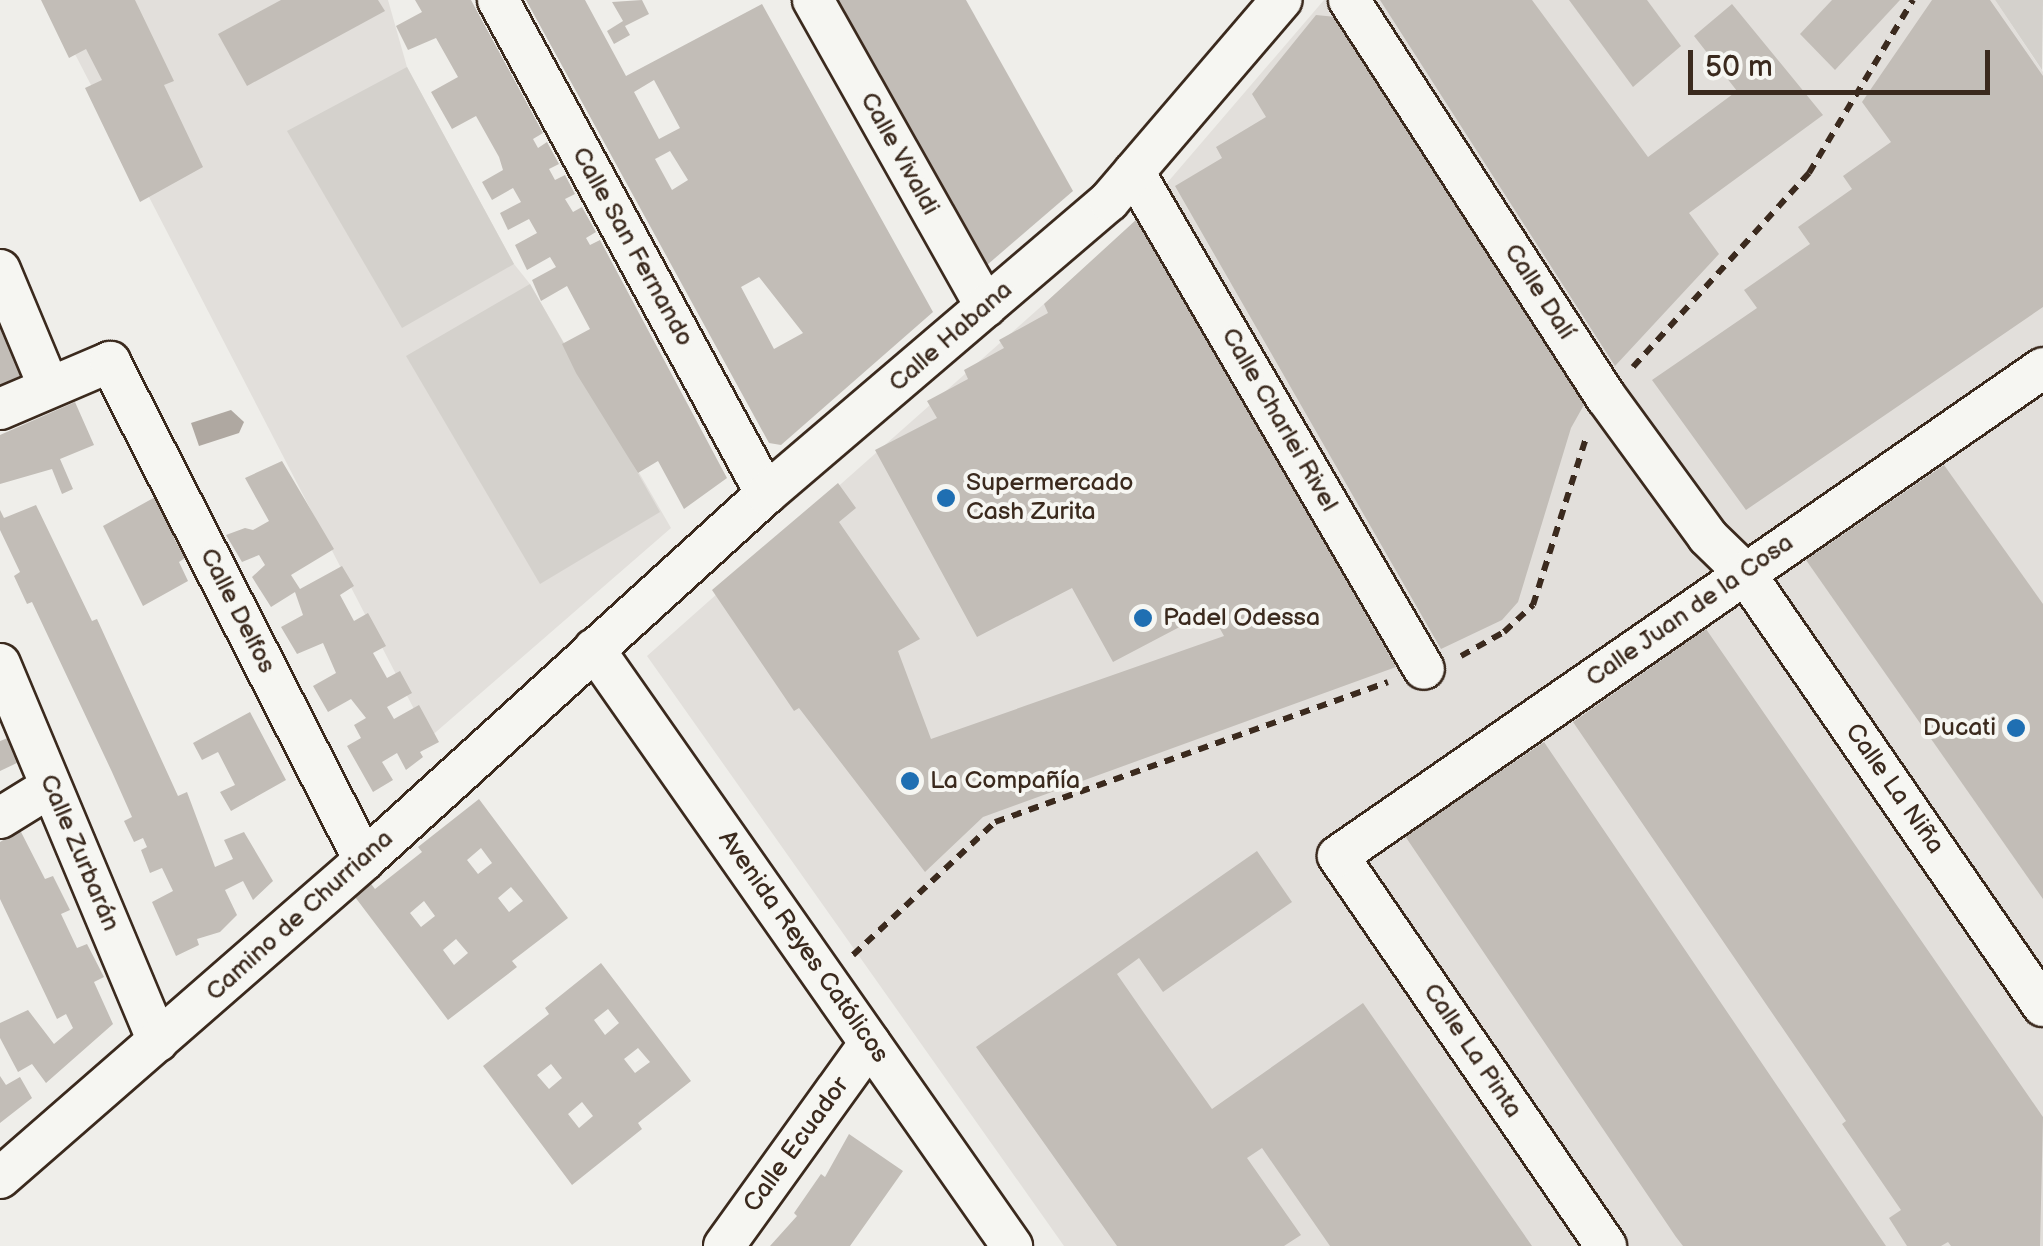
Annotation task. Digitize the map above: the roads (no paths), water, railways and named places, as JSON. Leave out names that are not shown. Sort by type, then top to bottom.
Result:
[{"type":"street","name":"Calle San Fernando","points":[[498,0],[766,494]]},
{"type":"street","name":"Calle Vivaldi","points":[[813,0],[986,307]]},
{"type":"street","name":"Calle Habana","points":[[594,649],[766,494],[1109,201],[1282,0]]},
{"type":"street","name":"Calle Dalí","points":[[1349,0],[1606,396],[1708,537],[1744,572]]},
{"type":"street","name":"Calle Charlei Rivel","points":[[1134,172],[1424,669]]},
{"type":"street","points":[[0,270],[49,388],[0,409]]},
{"type":"street","name":"Calle Delfos","points":[[49,388],[110,362],[364,860]]},
{"type":"street","name":"Calle Juan de la Cosa","points":[[1338,856],[2043,368]]},
{"type":"street","name":"Calle La Niña","points":[[1744,572],[2043,1006]]},
{"type":"street","name":"Camino de Churriana","points":[[0,1178],[364,860],[594,649]]},
{"type":"street","name":"Avenida Reyes Católicos","points":[[594,649],[1012,1246]]},
{"type":"street","name":"Calle Zurbarán","points":[[0,664],[158,1041]]},
{"type":"street","points":[[0,818],[50,786]]},
{"type":"street","name":"Calle La Pinta","points":[[1338,856],[1606,1246]]},
{"type":"street","name":"Calle Ecuador","points":[[724,1246],[870,1043]]},
{"type":"place","name":"Supermercado Cash Zurita","points":[[946,498]]},
{"type":"place","name":"Padel Odessa","points":[[1143,618]]},
{"type":"place","name":"Ducati","points":[[2016,728]]},
{"type":"place","name":"La Compañía","points":[[910,781]]}]
